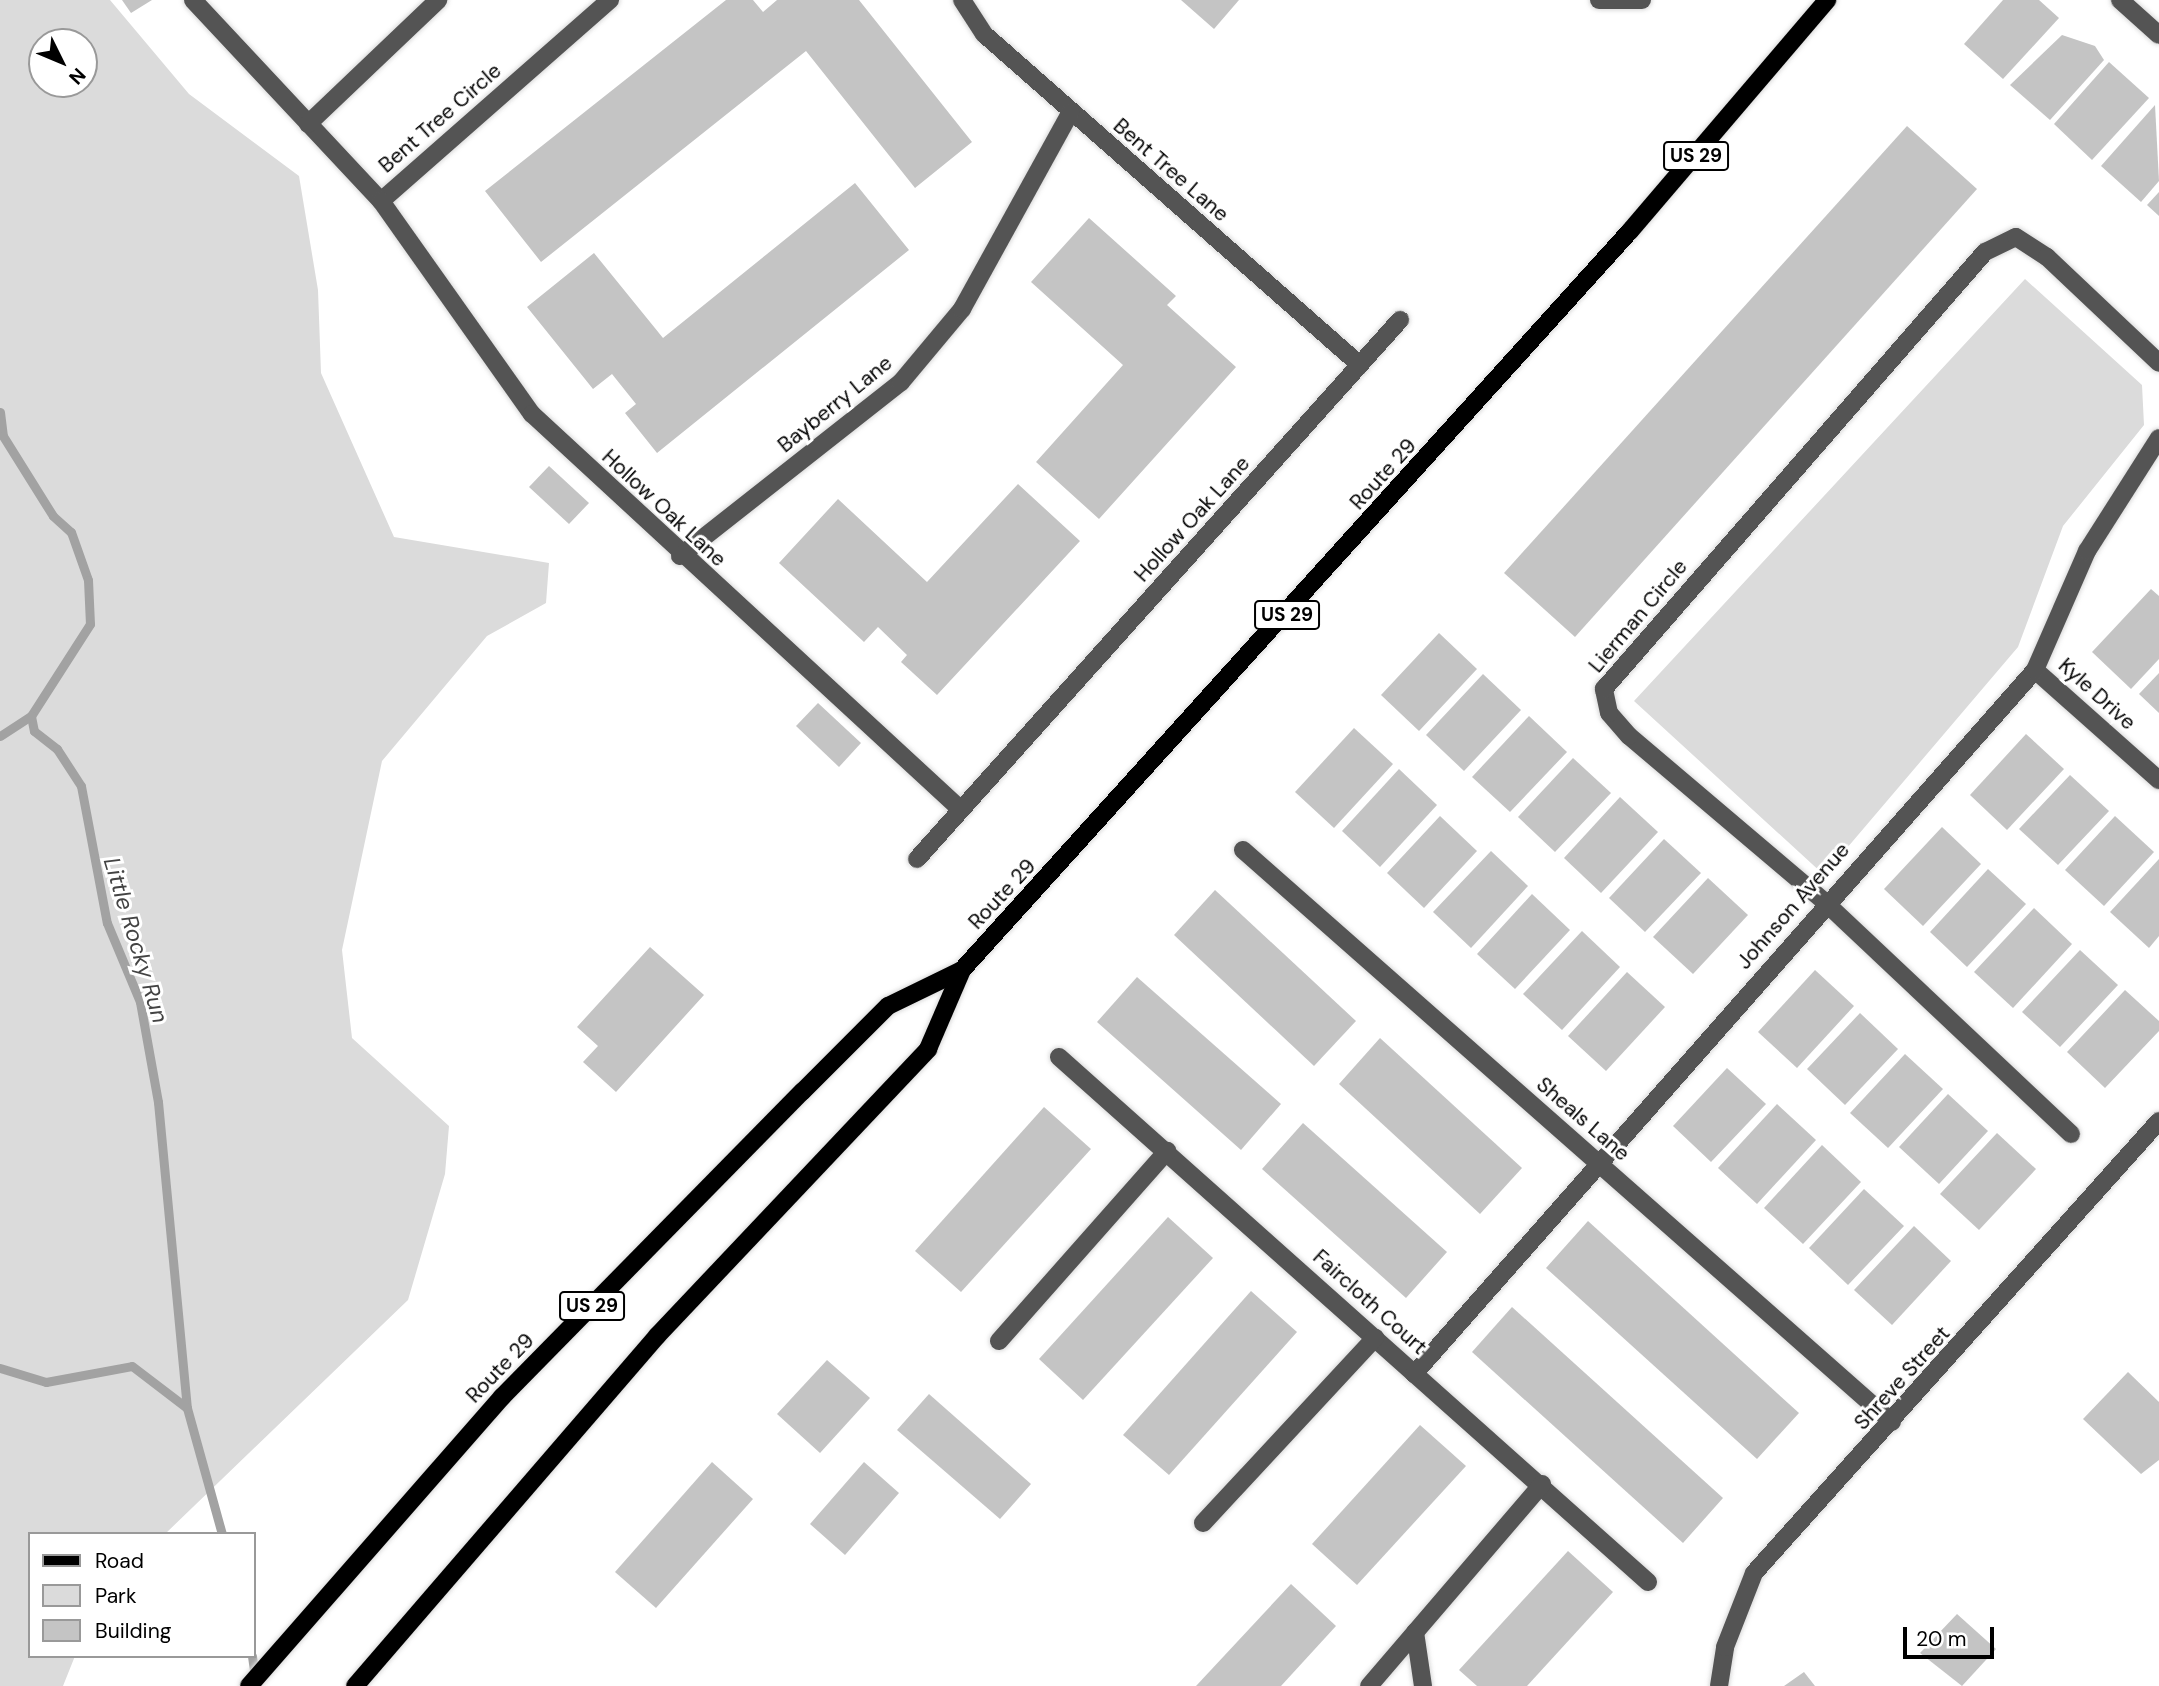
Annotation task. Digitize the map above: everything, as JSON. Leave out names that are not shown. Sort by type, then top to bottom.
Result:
[{"type":"main road","name":"Route 29","points":[[355,1686],[657,1336],[928,1049],[962,970],[1630,231],[1827,0]]},
{"type":"main road","name":"Route 29","points":[[249,1686],[307,1616],[502,1397],[888,1006],[962,970]]},
{"type":"street","name":"Bent Tree Circle","points":[[193,0],[381,201],[610,0]]},
{"type":"street","points":[[308,124],[438,0]]},
{"type":"street","name":"Bent Tree Lane","points":[[962,0],[984,34],[1070,113],[1360,365]]},
{"type":"street","points":[[1599,0],[1642,0]]},
{"type":"street","points":[[2120,0],[2159,35]]},
{"type":"street","name":"Bayberry Lane","points":[[680,556],[901,382],[962,309],[1070,113]]},
{"type":"street","name":"Hollow Oak Lane","points":[[381,201],[532,414],[680,556],[960,809]]},
{"type":"street","name":"Lierman Circle","points":[[2071,1134],[1825,902],[1629,736],[1609,713],[1604,689],[1985,252],[2016,237],[2047,257],[2159,363]]},
{"type":"street","name":"Hollow Oak Lane","points":[[917,859],[1400,320]]},
{"type":"street","name":"Johnson Avenue","points":[[1415,1374],[1825,902],[2035,670],[2087,551],[2159,438]]},
{"type":"street","name":"Kyle Drive","points":[[2035,670],[2159,780]]},
{"type":"street","name":"Sheals Lane","points":[[1243,850],[1892,1422]]},
{"type":"street","name":"Faircloth Court","points":[[1059,1057],[1542,1484],[1648,1582]]},
{"type":"street","name":"Shreve Street","points":[[1719,1686],[1725,1647],[1755,1573],[2159,1121]]},
{"type":"street","points":[[999,1342],[1167,1151]]},
{"type":"street","points":[[1203,1523],[1375,1338]]},
{"type":"street","points":[[1369,1686],[1542,1484]]},
{"type":"street","points":[[1415,1632],[1423,1686]]},
{"type":"green space","points":[[0,0],[110,0],[189,94],[299,176],[318,290],[321,373],[394,537],[549,563],[546,603],[487,636],[382,761],[342,950],[352,1038],[449,1126],[445,1174],[408,1300],[167,1532],[28,1532],[28,1658],[74,1658],[63,1686],[0,1686]]},
{"type":"green space","points":[[2025,279],[2142,385],[2144,425],[2063,526],[2018,647],[1824,875],[1634,701]]},
{"type":"building","points":[[122,0],[152,0],[131,13]]},
{"type":"building","points":[[726,0],[753,0],[763,12],[777,0],[859,0],[972,142],[915,188],[806,51],[541,262],[485,191]]},
{"type":"building","points":[[1181,0],[1239,0],[1214,29]]},
{"type":"building","points":[[2003,0],[2039,0],[2059,18],[2003,79],[1964,44]]},
{"type":"building","points":[[2062,35],[2095,46],[2104,60],[2050,120],[2010,85]]},
{"type":"building","points":[[2109,62],[2149,98],[2092,160],[2054,124]]},
{"type":"building","points":[[2155,105],[2159,181],[2141,202],[2101,166]]},
{"type":"building","points":[[1907,126],[1977,189],[1575,637],[1504,573]]},
{"type":"building","points":[[855,183],[909,250],[657,453],[625,413],[636,404],[612,374],[593,389],[527,307],[594,253],[663,338]]},
{"type":"building","points":[[2159,192],[2159,216],[2147,205]]},
{"type":"building","points":[[1089,218],[1176,296],[1167,305],[1236,367],[1099,519],[1036,462],[1123,365],[1031,282]]},
{"type":"building","points":[[549,466],[589,503],[569,524],[529,487]]},
{"type":"building","points":[[1018,484],[1080,541],[937,695],[901,662],[907,655],[878,627],[864,642],[779,563],[838,499],[927,582]]},
{"type":"building","points":[[2151,589],[2159,596],[2159,659],[2131,689],[2092,652]]},
{"type":"building","points":[[1439,633],[1477,669],[1419,731],[1381,695]]},
{"type":"building","points":[[2159,673],[2159,713],[2139,694]]},
{"type":"building","points":[[1483,674],[1521,710],[1464,771],[1426,735]]},
{"type":"building","points":[[818,703],[861,743],[839,767],[796,726]]},
{"type":"building","points":[[1529,716],[1567,752],[1510,812],[1472,777]]},
{"type":"building","points":[[1354,728],[1393,764],[1334,828],[1295,792]]},
{"type":"building","points":[[2026,734],[2064,769],[2007,830],[1970,795]]},
{"type":"building","points":[[1573,758],[1611,793],[1555,852],[1518,817]]},
{"type":"building","points":[[1399,769],[1437,805],[1380,867],[1342,831]]},
{"type":"building","points":[[2070,775],[2109,811],[2058,865],[2019,829]]},
{"type":"building","points":[[1620,797],[1658,832],[1601,893],[1564,858]]},
{"type":"building","points":[[1440,816],[1477,851],[1424,908],[1387,873]]},
{"type":"building","points":[[2115,816],[2154,852],[2104,906],[2065,870]]},
{"type":"building","points":[[1942,827],[1981,864],[1923,926],[1884,889]]},
{"type":"building","points":[[1664,839],[1701,873],[1645,932],[1609,898]]},
{"type":"building","points":[[1491,851],[1528,886],[1471,948],[1433,912]]},
{"type":"building","points":[[2159,859],[2159,936],[2149,948],[2110,912]]},
{"type":"building","points":[[1988,869],[2026,904],[1967,967],[1930,932]]},
{"type":"building","points":[[1708,878],[1748,915],[1693,974],[1653,937]]},
{"type":"building","points":[[1215,890],[1356,1021],[1314,1066],[1174,935]]},
{"type":"building","points":[[1532,894],[1570,930],[1515,989],[1477,954]]},
{"type":"building","points":[[2034,908],[2072,944],[2013,1008],[1974,972]]},
{"type":"building","points":[[1582,931],[1620,967],[1562,1030],[1523,994]]},
{"type":"building","points":[[650,947],[704,995],[616,1092],[583,1062],[598,1046],[577,1027]]},
{"type":"building","points":[[2080,950],[2118,985],[2060,1047],[2022,1012]]},
{"type":"building","points":[[1815,970],[1854,1006],[1797,1068],[1758,1032]]},
{"type":"building","points":[[1627,972],[1665,1007],[1606,1071],[1568,1036]]},
{"type":"building","points":[[1137,977],[1281,1104],[1241,1150],[1097,1022]]},
{"type":"building","points":[[2125,990],[2159,1021],[2159,1031],[2105,1088],[2067,1052]]},
{"type":"building","points":[[1860,1013],[1898,1049],[1845,1105],[1807,1069]]},
{"type":"building","points":[[1380,1038],[1522,1168],[1480,1214],[1339,1084]]},
{"type":"building","points":[[1905,1054],[1943,1089],[1888,1148],[1850,1113]]},
{"type":"building","points":[[1727,1068],[1766,1104],[1711,1162],[1673,1126]]},
{"type":"building","points":[[1948,1094],[1988,1131],[1939,1184],[1899,1147]]},
{"type":"building","points":[[1777,1104],[1816,1140],[1757,1204],[1718,1168]]},
{"type":"building","points":[[1044,1107],[1091,1149],[961,1292],[915,1251]]},
{"type":"building","points":[[1303,1123],[1447,1252],[1406,1298],[1262,1169]]},
{"type":"building","points":[[1997,1133],[2036,1169],[1979,1230],[1940,1194]]},
{"type":"building","points":[[1822,1145],[1861,1182],[1803,1244],[1764,1208]]},
{"type":"building","points":[[1864,1189],[1904,1226],[1848,1285],[1809,1248]]},
{"type":"building","points":[[1168,1217],[1213,1258],[1083,1400],[1039,1359]]},
{"type":"building","points":[[1588,1221],[1799,1413],[1757,1459],[1546,1268]]},
{"type":"building","points":[[1914,1226],[1951,1261],[1892,1325],[1854,1290]]},
{"type":"building","points":[[1251,1291],[1297,1332],[1169,1475],[1123,1435]]},
{"type":"building","points":[[1512,1307],[1723,1498],[1683,1543],[1472,1352]]},
{"type":"building","points":[[827,1360],[870,1398],[820,1453],[777,1414]]},
{"type":"building","points":[[2128,1372],[2159,1402],[2159,1460],[2141,1474],[2083,1419]]},
{"type":"building","points":[[929,1394],[1031,1484],[1000,1519],[897,1430]]},
{"type":"building","points":[[1420,1425],[1466,1466],[1357,1585],[1312,1544]]},
{"type":"building","points":[[712,1462],[753,1499],[656,1608],[615,1572]]},
{"type":"building","points":[[864,1462],[899,1493],[845,1555],[810,1524]]},
{"type":"building","points":[[1568,1551],[1613,1592],[1527,1686],[1477,1686],[1459,1670]]},
{"type":"building","points":[[1291,1584],[1336,1626],[1281,1686],[1196,1686]]},
{"type":"building","points":[[1957,1614],[1996,1649],[1962,1686],[1920,1653]]},
{"type":"building","points":[[1804,1672],[1815,1686],[1784,1686]]},
{"type":"waterway","name":"Little Rocky Run","points":[[0,412],[3,436],[53,516],[71,532],[88,580],[90,624],[31,716],[34,731],[57,749],[81,786],[107,923],[140,1002],[158,1102],[187,1408],[221,1532]]},
{"type":"waterway","points":[[0,736],[31,716]]},
{"type":"waterway","points":[[0,1368],[46,1382],[132,1366],[187,1408]]},
{"type":"waterway","name":"Little Rocky Run","points":[[252,1658],[255,1677]]}]
